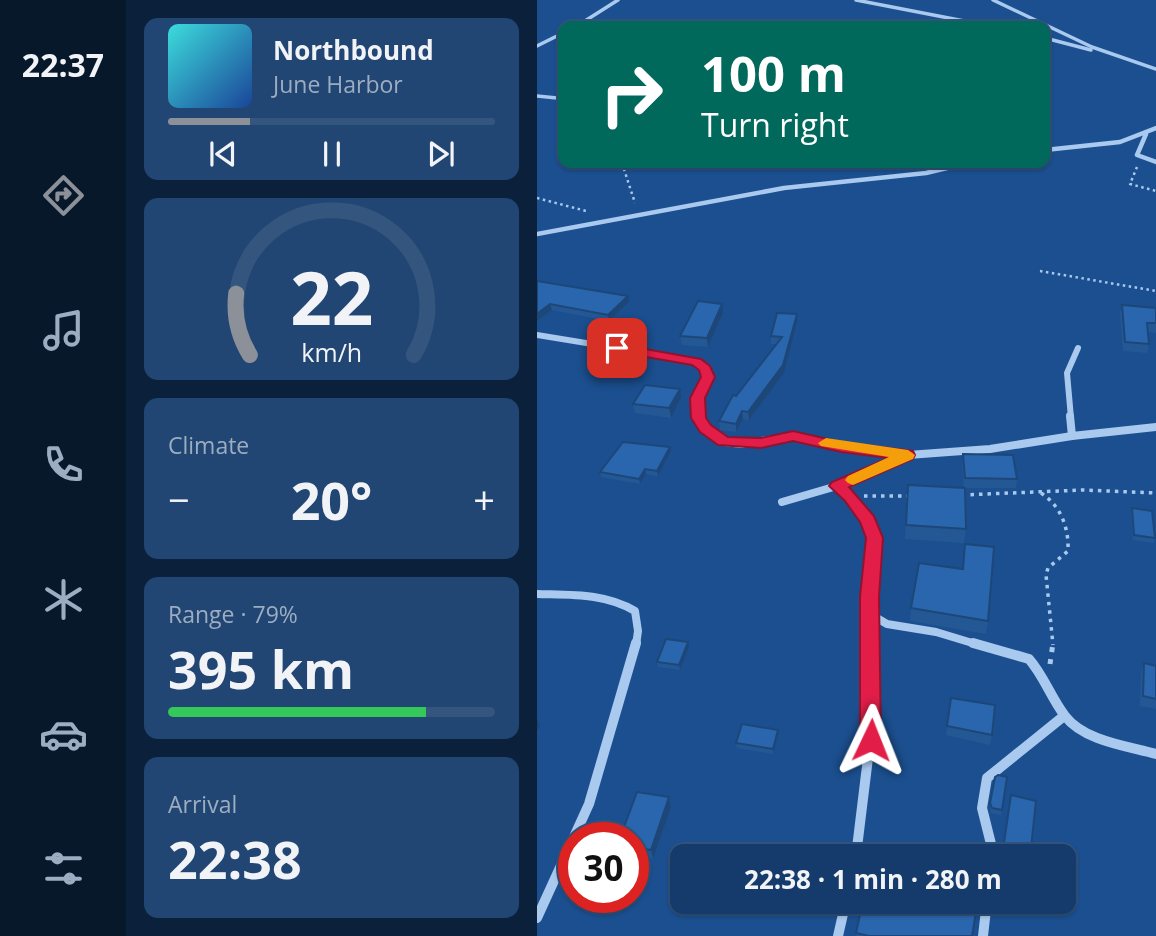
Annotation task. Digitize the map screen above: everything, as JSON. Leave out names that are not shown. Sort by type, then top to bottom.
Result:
[{"type":"street","points":[[585,21],[618,0]]},
{"type":"street","points":[[856,0],[964,21]]},
{"type":"street","points":[[993,0],[1038,21]]},
{"type":"street","points":[[1050,27],[1104,52]]},
{"type":"street","points":[[537,46],[558,36]]},
{"type":"street","points":[[1050,39],[1104,52],[1156,69]]},
{"type":"street","points":[[537,96],[557,98]]},
{"type":"street","points":[[1050,149],[1120,142],[1156,128]]},
{"type":"street","points":[[1146,133],[1137,155],[1156,162]]},
{"type":"street","points":[[537,234],[784,188],[926,173],[947,168]]},
{"type":"street","points":[[537,335],[696,362],[705,369],[708,377],[697,398],[699,418],[706,429],[724,442],[761,443],[793,436],[841,447],[908,455],[990,449],[1072,436],[1156,427]]},
{"type":"street","points":[[1072,436],[1067,373],[1078,348]]},
{"type":"street","points":[[782,502],[837,486],[908,455]]},
{"type":"street","points":[[837,486],[851,497],[868,520],[874,538],[870,614],[872,717],[857,844]]},
{"type":"street","points":[[537,594],[578,596],[625,604],[635,611],[638,631],[636,654],[622,688],[589,804],[537,918]]},
{"type":"street","points":[[870,614],[887,624],[936,632],[1029,659],[1045,679],[1064,716],[1079,729],[1156,754]]},
{"type":"street","points":[[991,844],[980,804],[987,778],[1064,716]]},
{"type":"street","points":[[838,936],[843,914]]},
{"type":"street","points":[[983,936],[986,914]]},
{"type":"path","points":[[1140,158],[1130,184],[1156,191]]},
{"type":"path","points":[[623,168],[628,189],[640,215]]},
{"type":"path","points":[[537,198],[612,219]]},
{"type":"path","points":[[1040,271],[1156,291]]},
{"type":"path","points":[[952,495],[1041,493],[1063,489],[1156,493]]},
{"type":"path","points":[[1041,493],[1056,505],[1069,540],[1068,551],[1048,568],[1046,575],[1053,654],[1045,679]]},
{"type":"path","points":[[851,497],[920,496]]},
{"type":"building","points":[[537,281],[628,296],[608,315],[550,304],[537,314]]},
{"type":"building","points":[[698,301],[722,304],[707,338],[680,336]]},
{"type":"building","points":[[1122,305],[1156,308],[1156,323],[1147,323],[1149,344],[1125,342]]},
{"type":"building","points":[[777,313],[797,314],[783,365],[748,412],[742,411],[736,424],[719,421],[733,395],[736,396],[782,337],[771,336]]},
{"type":"building","points":[[645,385],[680,389],[669,408],[633,404]]},
{"type":"building","points":[[623,442],[670,447],[657,471],[645,469],[639,479],[600,472]]},
{"type":"building","points":[[963,454],[1013,455],[1017,479],[965,478]]},
{"type":"building","points":[[908,485],[965,488],[966,529],[906,525]]},
{"type":"building","points":[[1132,508],[1152,511],[1155,538],[1134,535]]},
{"type":"building","points":[[965,544],[994,547],[988,621],[911,608],[919,563],[963,569]]},
{"type":"building","points":[[666,639],[688,642],[679,665],[657,662]]},
{"type":"building","points":[[1144,663],[1156,666],[1156,699],[1143,696]]},
{"type":"building","points":[[951,698],[995,705],[992,735],[947,726]]},
{"type":"building","points":[[742,724],[778,730],[773,749],[736,743]]},
{"type":"building","points":[[995,777],[1007,777],[1002,810],[992,808],[990,803]]},
{"type":"building","points":[[637,792],[669,797],[651,850],[649,822],[626,822]]},
{"type":"building","points":[[1011,795],[1036,801],[1031,844],[1004,844]]},
{"type":"building","points":[[860,914],[976,914],[972,936],[869,936],[856,933]]},
{"type":"slow traffic","points":[[826,443],[908,455],[853,480]]},
{"type":"route","points":[[617,348],[696,362],[705,369],[708,377],[697,398],[699,418],[706,429],[724,442],[761,443],[793,436],[841,447],[908,455],[837,486],[851,497],[868,520],[874,538],[869,597],[871,740]]}]
